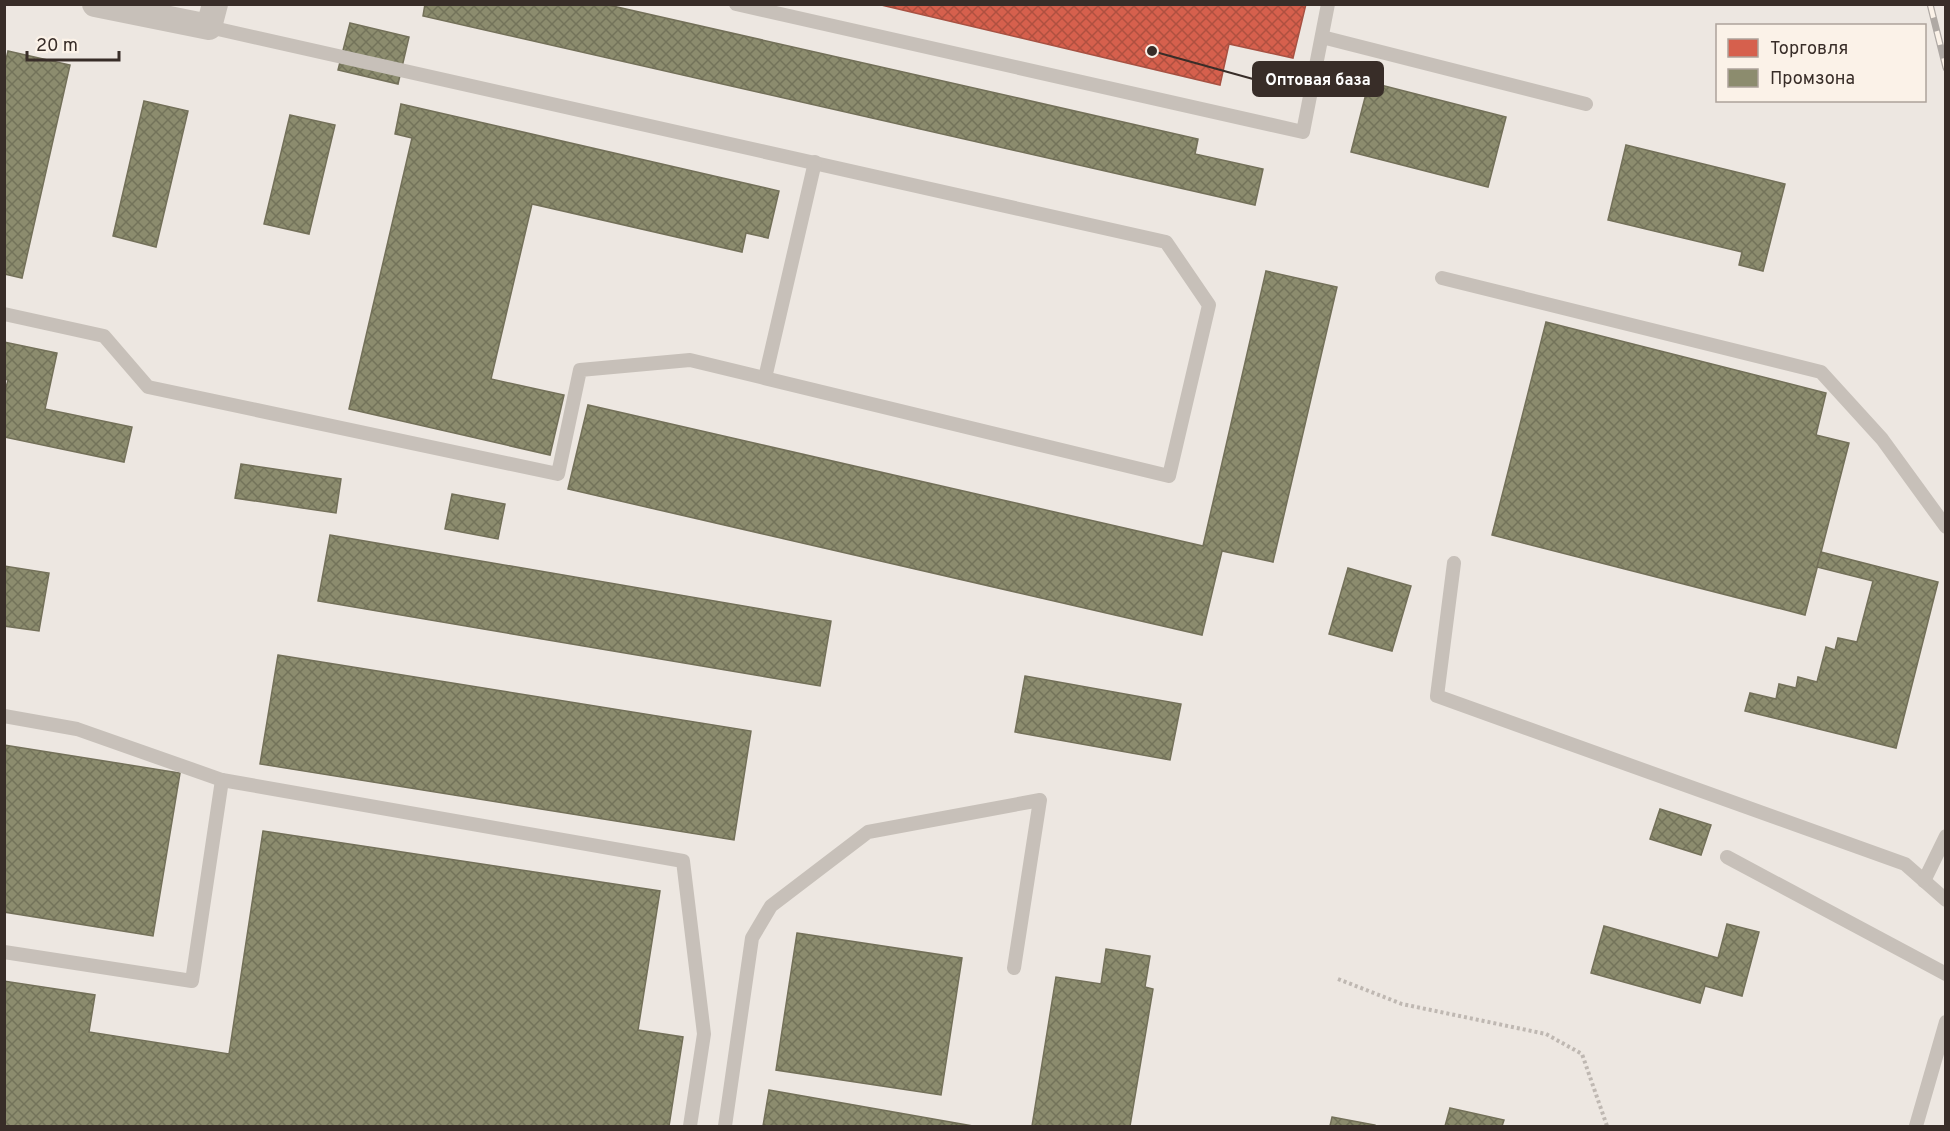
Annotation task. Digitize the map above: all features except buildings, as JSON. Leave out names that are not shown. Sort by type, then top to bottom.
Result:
[{"type":"street","points":[[95,4],[212,16]]},
{"type":"lane","points":[[736,4],[1303,132],[1329,4]]},
{"type":"lane","points":[[4,314],[104,336],[148,387],[558,474],[580,370],[690,360],[1169,476],[1209,305],[1166,242],[815,162],[212,16]]},
{"type":"lane","points":[[1322,38],[1586,104]]},
{"type":"lane","points":[[765,378],[815,162]]},
{"type":"lane","points":[[1442,278],[1821,372],[1882,439],[1946,527]]},
{"type":"lane","points":[[1454,563],[1437,696],[1905,864],[1946,900]]},
{"type":"lane","points":[[4,716],[77,729],[222,780],[683,861],[704,1034],[690,1126]]},
{"type":"lane","points":[[4,952],[192,981],[222,780]]},
{"type":"lane","points":[[725,1126],[752,938],[771,906],[868,832],[1040,800],[1014,968]]},
{"type":"lane","points":[[1924,881],[1946,836]]},
{"type":"lane","points":[[1727,857],[1946,974]]},
{"type":"lane","points":[[1916,1126],[1946,1022]]},
{"type":"path","points":[[1338,979],[1402,1004],[1546,1034],[1582,1054],[1607,1126]]},
{"type":"railway","points":[[1930,4],[1946,68]]},
{"type":"place","name":"Оптовая база","points":[[1152,51]]}]
